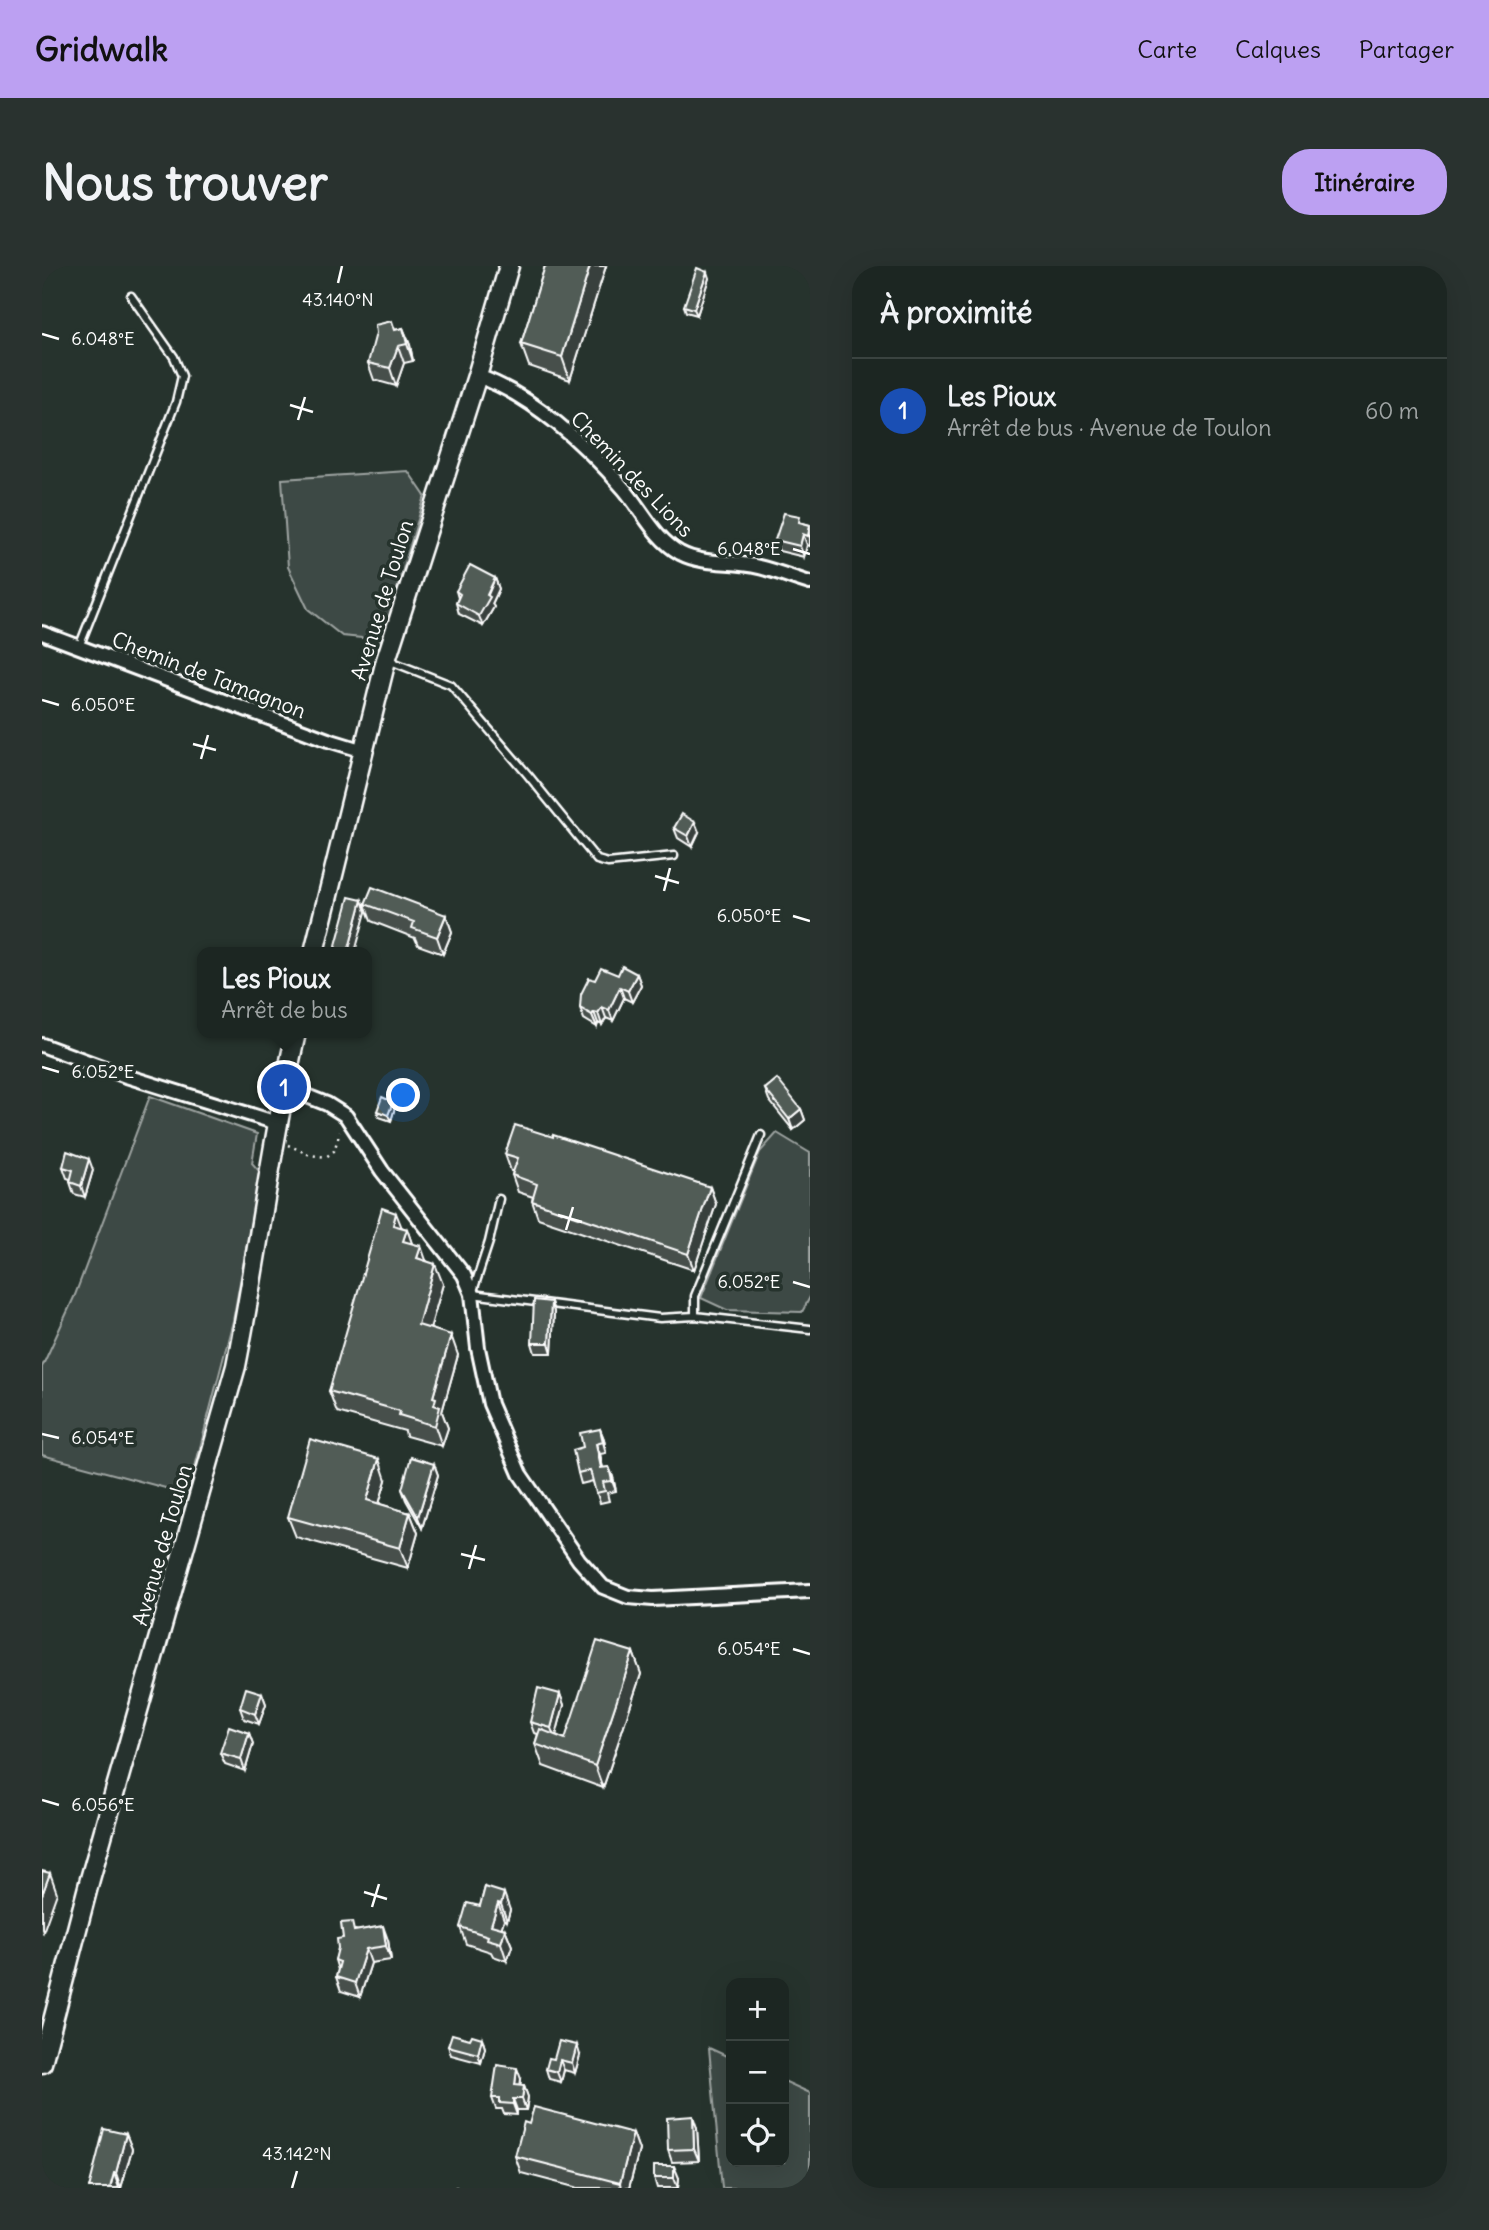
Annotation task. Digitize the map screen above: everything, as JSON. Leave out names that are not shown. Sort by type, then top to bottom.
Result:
[{"type":"main road","name":"Avenue de Toulon","points":[[315,947],[386,660],[477,376],[509,266]]},
{"type":"main road","name":"Avenue de Toulon","points":[[43,2056],[90,1879],[236,1366],[251,1290],[277,1123],[295,1038]]},
{"type":"street","name":"Chemin des Lions","points":[[477,376],[499,384],[570,433],[624,490],[654,531],[679,552],[716,563],[758,566],[810,583]]},
{"type":"street","name":"Chemin de Tamagnon","points":[[42,633],[364,751]]},
{"type":"street","points":[[42,1045],[126,1076],[277,1123]]},
{"type":"street","points":[[284,1087],[327,1104],[346,1116],[382,1171],[464,1275],[472,1294],[478,1348],[490,1404],[520,1474],[579,1560],[603,1587],[628,1597],[653,1599],[810,1591]]},
{"type":"lane","points":[[79,647],[176,402],[182,376],[174,357],[131,296]]},
{"type":"lane","points":[[386,660],[398,662],[451,685],[597,860],[608,863],[674,856]]},
{"type":"lane","points":[[695,1316],[695,1296],[761,1135]]},
{"type":"lane","points":[[499,1199],[489,1242],[472,1294],[660,1318],[695,1316],[810,1328]]},
{"type":"path","points":[[275,1142],[295,1146],[310,1155],[326,1157],[334,1150],[346,1116]]},
{"type":"shaded area","points":[[408,471],[425,496],[382,640],[342,636],[308,609],[288,567],[282,479]]},
{"type":"shaded area","points":[[150,1096],[257,1134],[252,1163],[260,1172],[233,1321],[188,1494],[42,1455],[42,1367],[75,1295]]},
{"type":"shaded area","points":[[777,1133],[810,1153],[810,1297],[802,1312],[727,1310],[701,1298],[760,1152]]},
{"type":"shaded area","points":[[709,2048],[726,2056],[726,2167],[789,2167],[789,2083],[810,2093],[810,2188],[722,2188]]},
{"type":"building","points":[[545,266],[590,266],[562,357],[521,344]]},
{"type":"building","points":[[697,268],[707,272],[694,309],[684,306]]},
{"type":"building","points":[[392,321],[395,330],[403,328],[407,344],[398,346],[390,368],[368,363],[376,333],[375,325]]},
{"type":"building","points":[[784,513],[800,516],[799,522],[810,525],[808,536],[803,534],[800,546],[775,540]]},
{"type":"building","points":[[470,565],[495,578],[487,595],[490,597],[479,616],[456,603],[460,594],[456,591]]},
{"type":"building","points":[[682,814],[695,822],[688,836],[674,828]]},
{"type":"building","points":[[372,887],[446,915],[437,937],[412,928],[414,922],[365,904]]},
{"type":"building","points":[[349,897],[362,900],[349,947],[336,947]]},
{"type":"building","points":[[622,966],[637,974],[628,991],[620,987],[609,1010],[602,1007],[598,1013],[594,1012],[592,1015],[580,1008],[581,994],[589,978],[595,980],[601,968],[618,975]]},
{"type":"building","points":[[777,1079],[801,1109],[789,1119],[765,1089]]},
{"type":"building","points":[[382,1097],[393,1102],[388,1115],[377,1111]]},
{"type":"building","points":[[515,1125],[710,1187],[688,1254],[532,1201],[537,1184],[512,1175],[518,1158],[505,1154]]},
{"type":"building","points":[[67,1151],[89,1159],[81,1186],[70,1182],[73,1170],[63,1167]]},
{"type":"building","points":[[382,1208],[396,1213],[393,1225],[407,1229],[403,1241],[421,1246],[417,1258],[435,1264],[418,1325],[451,1335],[433,1397],[436,1398],[434,1405],[440,1407],[435,1426],[399,1415],[400,1411],[329,1391]]},
{"type":"building","points":[[534,1300],[551,1302],[549,1343],[532,1343]]},
{"type":"building","points":[[600,1429],[603,1442],[596,1444],[601,1468],[609,1467],[612,1481],[603,1482],[605,1491],[596,1493],[590,1470],[578,1473],[573,1450],[583,1447],[580,1433]]},
{"type":"building","points":[[310,1439],[379,1459],[367,1500],[410,1513],[400,1548],[288,1517]]},
{"type":"building","points":[[411,1457],[434,1464],[418,1517],[402,1489]]},
{"type":"building","points":[[597,1641],[633,1652],[595,1766],[535,1744],[540,1729],[565,1739]]},
{"type":"building","points":[[246,1688],[262,1693],[255,1714],[240,1708]]},
{"type":"building","points":[[538,1688],[560,1694],[551,1728],[530,1722]]},
{"type":"building","points":[[229,1726],[249,1733],[241,1759],[220,1753]]},
{"type":"building","points":[[42,1871],[50,1873],[42,1895]]},
{"type":"building","points":[[485,1887],[504,1893],[491,1925],[505,1929],[501,1943],[460,1927],[467,1903],[480,1906]]},
{"type":"building","points":[[352,1922],[354,1931],[383,1926],[386,1946],[366,1949],[355,1983],[336,1977],[340,1962],[335,1960],[337,1939],[343,1938],[341,1923]]},
{"type":"building","points":[[452,2034],[470,2039],[472,2035],[482,2038],[478,2054],[448,2046]]},
{"type":"building","points":[[559,2041],[577,2045],[572,2063],[560,2060],[557,2072],[546,2069],[549,2058],[554,2059]]},
{"type":"building","points":[[497,2065],[517,2068],[515,2085],[524,2086],[522,2099],[513,2099],[513,2104],[500,2103],[500,2098],[492,2098]]},
{"type":"building","points":[[534,2107],[633,2133],[620,2183],[515,2156],[524,2122],[529,2124]]},
{"type":"building","points":[[693,2116],[694,2149],[668,2150],[667,2118]]},
{"type":"building","points":[[104,2129],[126,2134],[110,2188],[89,2188]]},
{"type":"building","points":[[654,2166],[674,2166],[674,2178],[654,2178]]},
{"type":"place","name":"Les Pioux","points":[[284,1087]]}]
